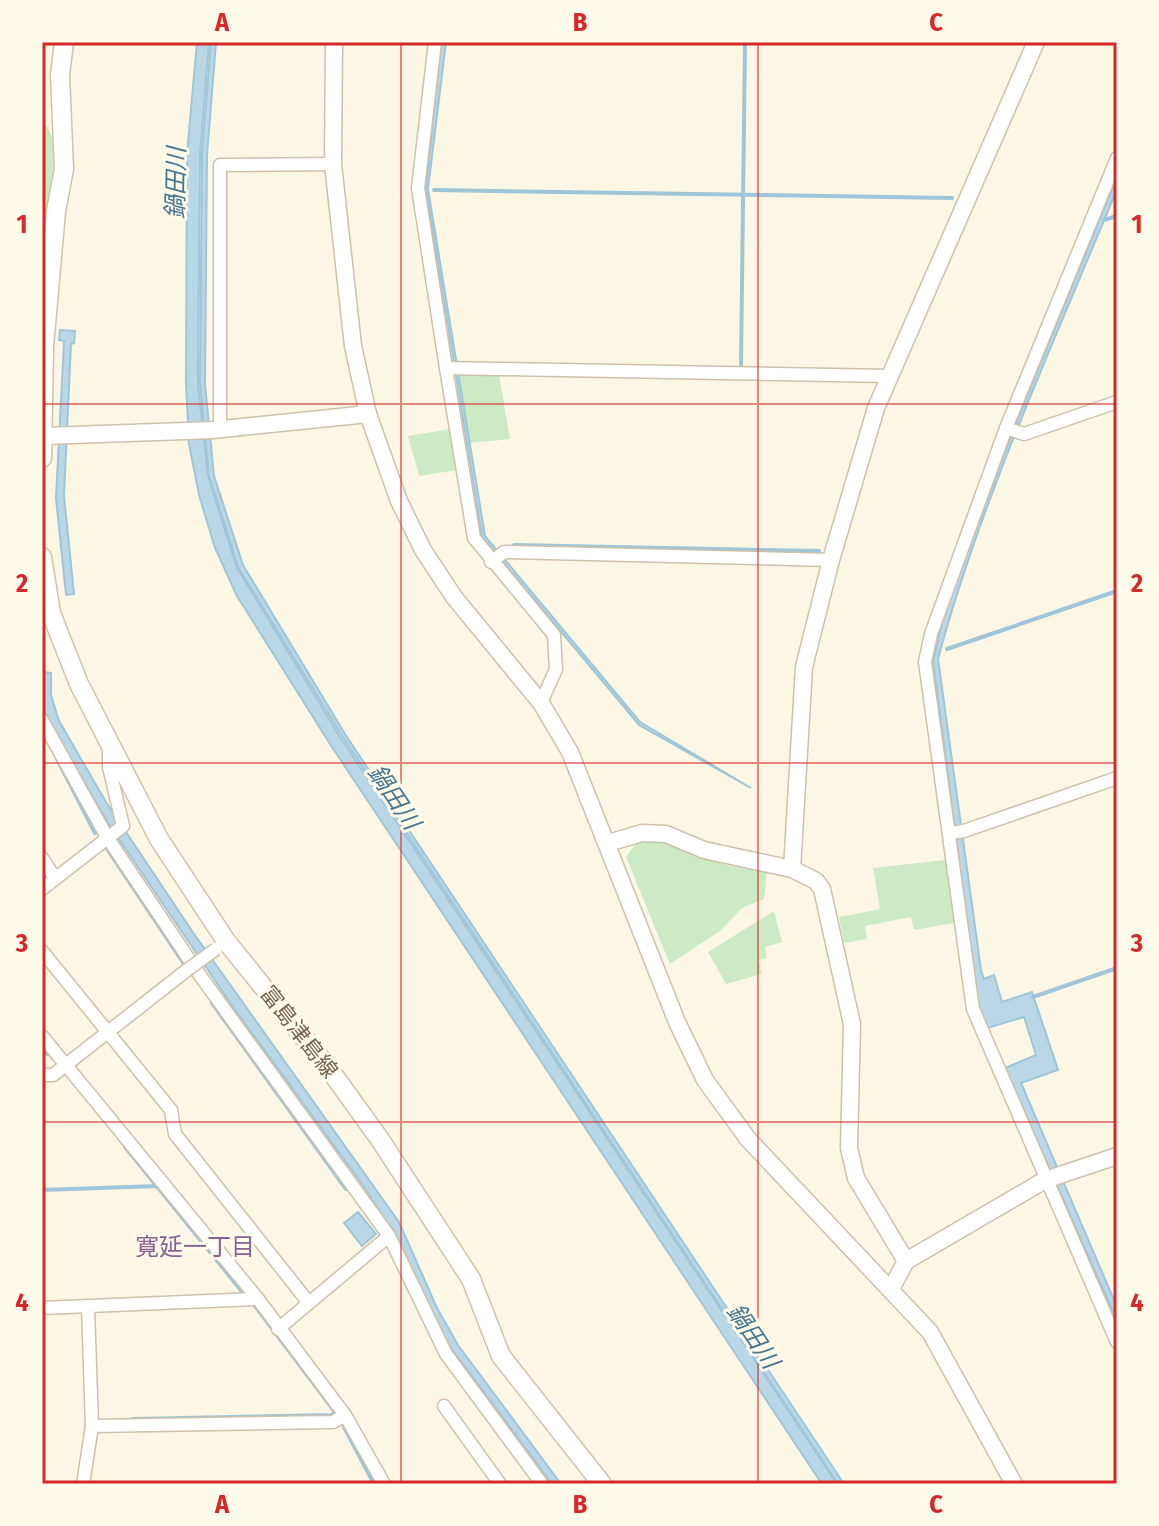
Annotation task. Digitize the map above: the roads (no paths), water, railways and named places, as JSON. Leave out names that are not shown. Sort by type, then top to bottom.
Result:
[{"type":"main road","points":[[42,458],[53,436],[44,347],[49,217],[64,169],[60,75],[64,42]]},
{"type":"main road","name":"富島津島線","points":[[42,557],[43,576],[57,627],[79,684],[159,839],[221,945],[330,1070],[381,1141],[471,1279],[501,1356],[601,1484]]},
{"type":"street","points":[[334,42],[333,164],[353,346],[368,414],[399,501],[423,550],[454,597],[541,703],[570,752],[677,1022],[705,1080],[748,1139],[930,1332],[1014,1484]]},
{"type":"street","points":[[435,42],[418,188],[452,368],[474,538],[497,557],[554,635],[556,669],[541,703]]},
{"type":"street","points":[[792,869],[804,667],[831,560],[876,408],[1036,42]]},
{"type":"street","points":[[1117,158],[1014,431],[927,646],[926,681],[955,832],[973,1009],[1053,1178],[1117,1342]]},
{"type":"street","points":[[216,430],[220,165],[333,164]]},
{"type":"street","points":[[452,368],[889,376]]},
{"type":"street","points":[[1014,431],[1117,402]]},
{"type":"street","points":[[53,436],[216,430],[368,414]]},
{"type":"street","points":[[497,557],[831,560]]},
{"type":"street","points":[[42,720],[199,974],[389,1236],[446,1354],[542,1484]]},
{"type":"street","points":[[109,743],[114,832]]},
{"type":"street","points":[[955,832],[1117,778]]},
{"type":"street","points":[[42,889],[114,832]]},
{"type":"street","points":[[608,843],[642,833],[666,834],[704,850],[792,869],[816,881],[828,903],[852,1024],[849,1148],[856,1178],[906,1261]]},
{"type":"street","points":[[42,858],[55,878]]},
{"type":"street","points":[[42,1075],[53,1075],[64,1063],[221,945]]},
{"type":"street","points":[[42,951],[171,1110],[175,1134],[309,1303]]},
{"type":"street","points":[[42,1036],[258,1299],[345,1415],[384,1484]]},
{"type":"street","points":[[891,1289],[906,1261],[1053,1178],[1117,1156]]},
{"type":"street","points":[[278,1329],[389,1236]]},
{"type":"street","points":[[42,1308],[258,1299]]},
{"type":"street","points":[[83,1484],[92,1426],[88,1307]]},
{"type":"street","points":[[444,1406],[500,1484]]},
{"type":"street","points":[[92,1426],[333,1422],[345,1415]]},
{"type":"water","points":[[197,42],[209,42],[200,154],[198,384],[208,476],[237,568],[340,737],[837,1484],[822,1484],[330,744],[237,596],[215,548],[199,495],[189,444],[186,383],[187,154]]},
{"type":"water","points":[[211,42],[216,42],[207,155],[205,384],[214,476],[243,565],[345,734],[844,1484],[838,1484],[342,736],[238,567],[209,476],[200,384],[202,154]]},
{"type":"water","points":[[441,42],[446,42],[428,189],[485,536],[640,722],[751,788],[639,725],[482,537],[426,189]]},
{"type":"water","points":[[1117,177],[1117,189],[997,481],[955,600],[938,659],[981,970],[984,979],[994,975],[1002,1002],[1032,992],[1058,1070],[1021,1083],[1117,1307],[1117,1321],[1005,1068],[1036,1055],[1024,1017],[987,1028],[978,1007],[933,661],[944,614],[1014,428]]},
{"type":"water","points":[[60,330],[75,331],[74,343],[71,344],[64,496],[74,594],[66,595],[56,498],[64,341],[59,340]]},
{"type":"water","points":[[42,672],[51,673],[51,695],[59,721],[106,802],[192,931],[399,1222],[437,1308],[458,1345],[561,1484],[552,1484],[448,1344],[397,1240],[367,1191],[235,1010],[108,823],[42,710]]},
{"type":"water","points":[[358,1212],[376,1234],[362,1246],[344,1223]]},
{"type":"waterway","points":[[741,365],[745,42]]},
{"type":"waterway","points":[[434,190],[952,198]]},
{"type":"waterway","points":[[1104,220],[1117,216]]},
{"type":"waterway","points":[[514,545],[819,551]]},
{"type":"waterway","points":[[947,649],[1117,591]]},
{"type":"waterway","points":[[56,757],[95,833]]},
{"type":"waterway","points":[[105,846],[184,964]]},
{"type":"waterway","points":[[1033,997],[1117,968]]},
{"type":"waterway","points":[[212,1003],[346,1189]]},
{"type":"waterway","points":[[42,1049],[47,1054]]},
{"type":"waterway","points":[[125,1147],[244,1294]]},
{"type":"waterway","points":[[42,1190],[158,1186]]},
{"type":"waterway","points":[[133,1419],[332,1415],[335,1412],[255,1306]]},
{"type":"waterway","points":[[344,1427],[374,1484]]},
{"type":"district","name":"寛延一丁目","points":[[195,1247]]},
{"type":"water label","name":"鍋田川","points":[[176,183]]},
{"type":"water label","name":"鍋田川","points":[[394,797]]},
{"type":"water label","name":"鍋田川","points":[[753,1336]]}]
